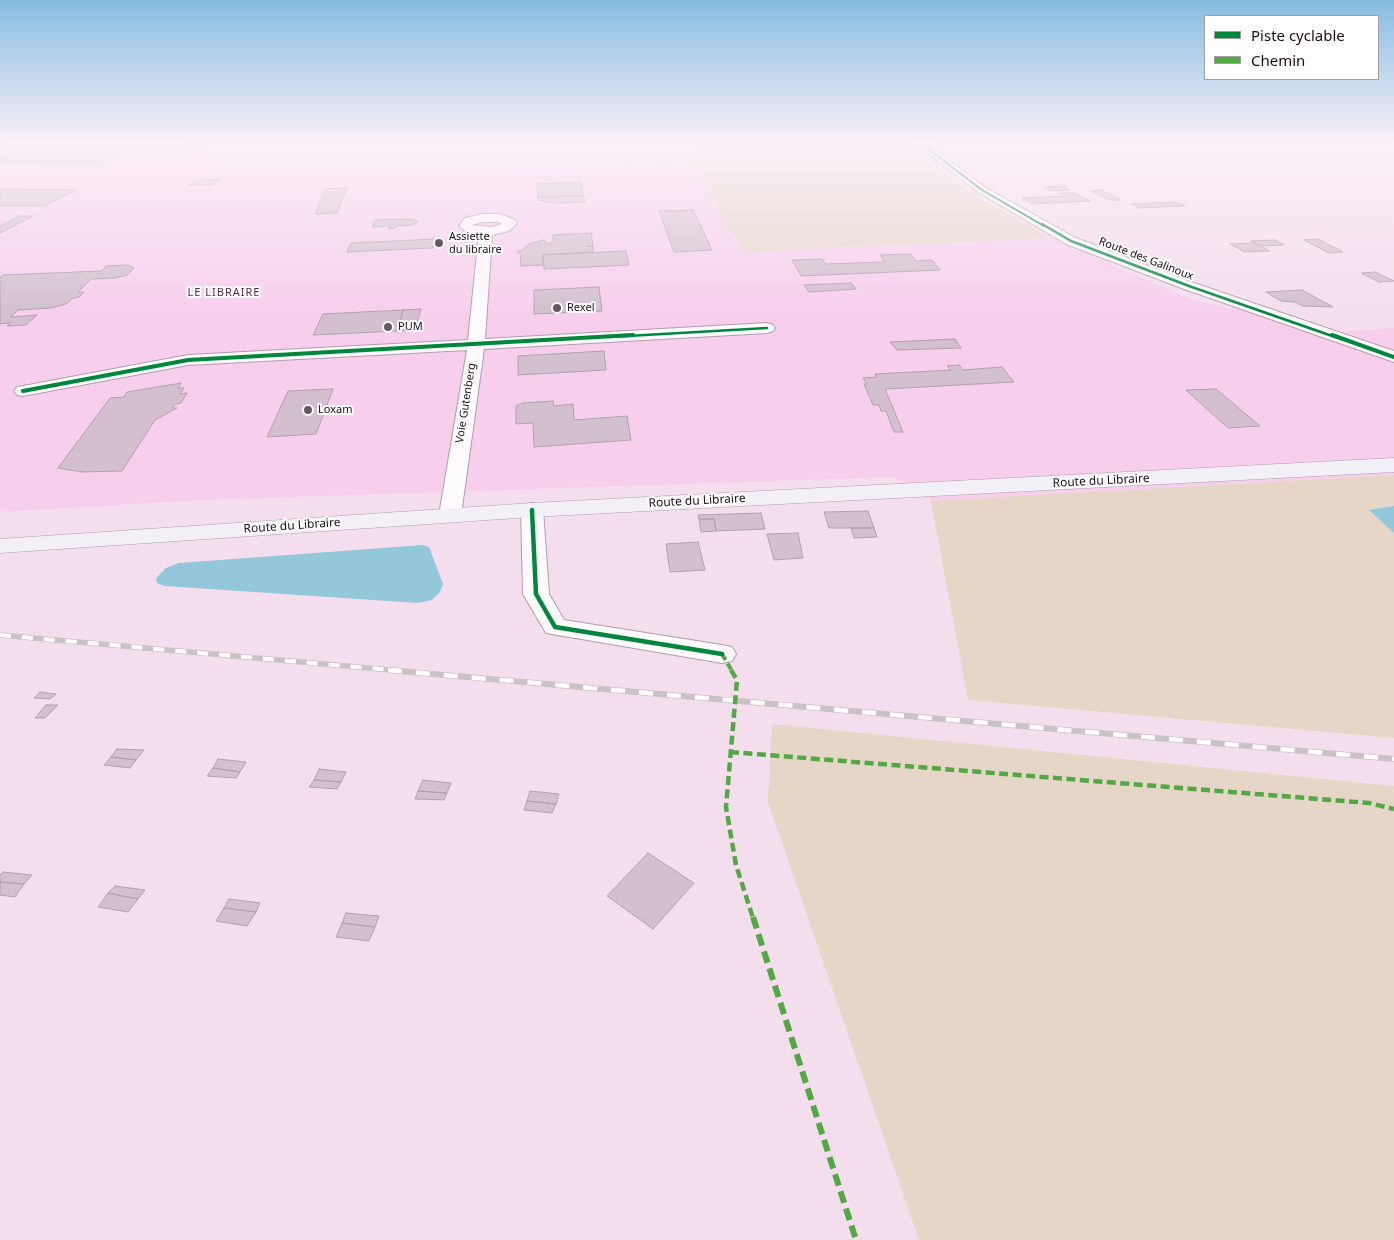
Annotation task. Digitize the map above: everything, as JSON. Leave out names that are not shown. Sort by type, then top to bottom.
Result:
[{"type":"main road","name":"Route du Libraire","points":[[0,546],[532,510],[1267,473],[1394,464]]},
{"type":"street","name":"Route des Galinoux","points":[[996,198],[1071,241],[1189,286],[1394,356]]},
{"type":"street","name":"Voie Gutenberg","points":[[450,515],[476,344],[486,231]]},
{"type":"street","points":[[23,391],[188,360],[766,328]]},
{"type":"street","points":[[532,510],[536,594],[555,627],[722,654]]},
{"type":"shaded area","points":[[0,198],[712,198],[728,227],[746,252],[1051,238],[1193,300],[1339,332],[1394,328],[1394,475],[931,501],[895,477],[203,500],[0,512]]},
{"type":"shaded area","points":[[712,198],[980,198],[1051,238],[745,252]]},
{"type":"shaded area","points":[[1394,475],[1394,738],[968,700],[931,501]]},
{"type":"shaded area","points":[[772,724],[1394,786],[1394,1240],[919,1240],[768,802]]},
{"type":"water","points":[[1394,506],[1394,533],[1369,510]]},
{"type":"water","points":[[423,545],[429,547],[443,584],[440,592],[432,600],[418,603],[165,586],[157,583],[156,578],[166,568],[179,563]]},
{"type":"building","points":[[0,198],[60,198],[44,206],[0,206]]},
{"type":"building","points":[[322,198],[343,198],[337,213],[315,214]]},
{"type":"building","points":[[538,198],[584,198],[585,202],[553,203],[538,200]]},
{"type":"building","points":[[1022,198],[1084,198],[1090,201],[1032,204]]},
{"type":"building","points":[[1104,198],[1116,198],[1120,200],[1108,200]]},
{"type":"building","points":[[1176,202],[1185,206],[1139,208],[1132,204]]},
{"type":"building","points":[[693,210],[712,250],[674,252],[659,211]]},
{"type":"building","points":[[19,216],[33,216],[0,233],[0,226]]},
{"type":"building","points":[[409,219],[418,222],[411,225],[397,226],[393,229],[389,229],[390,226],[372,227],[375,220]]},
{"type":"building","points":[[591,233],[593,246],[587,246],[594,247],[592,252],[543,255],[543,265],[520,266],[521,255],[517,251],[521,251],[529,244],[544,240],[547,243],[553,243],[553,235]]},
{"type":"building","points":[[435,239],[433,248],[347,252],[351,243]]},
{"type":"building","points":[[1318,239],[1343,252],[1329,253],[1304,240]]},
{"type":"building","points":[[1275,240],[1284,245],[1261,246],[1251,241]]},
{"type":"building","points":[[1254,243],[1270,251],[1245,252],[1230,244]]},
{"type":"building","points":[[626,251],[629,265],[544,269],[543,255]]},
{"type":"building","points":[[910,254],[916,261],[932,260],[940,270],[801,276],[792,260],[822,259],[826,264],[885,262],[880,255]]},
{"type":"building","points":[[128,265],[134,268],[127,275],[115,278],[91,279],[78,292],[84,292],[79,297],[73,298],[66,304],[51,308],[18,310],[11,317],[37,315],[26,325],[7,326],[10,323],[0,324],[0,278],[3,275],[102,271],[106,266]]},
{"type":"building","points":[[1375,272],[1394,281],[1379,282],[1361,273]]},
{"type":"building","points":[[851,283],[856,289],[809,292],[804,285]]},
{"type":"building","points":[[599,287],[602,311],[534,314],[534,290]]},
{"type":"building","points":[[1302,290],[1333,307],[1303,306],[1295,302],[1281,301],[1266,292]]},
{"type":"building","points":[[421,309],[415,330],[398,331],[403,310]]},
{"type":"building","points":[[403,310],[398,331],[313,335],[323,314]]},
{"type":"building","points":[[955,339],[961,348],[897,350],[890,342]]},
{"type":"building","points":[[604,351],[606,370],[518,375],[518,356]]},
{"type":"building","points":[[959,365],[963,370],[1002,367],[1014,382],[885,389],[903,432],[894,432],[886,411],[881,411],[879,405],[873,405],[864,384],[867,384],[863,378],[877,377],[875,374],[951,370],[947,366]]},
{"type":"building","points":[[181,383],[178,388],[184,388],[180,394],[187,393],[181,403],[176,404],[172,408],[177,408],[155,420],[122,471],[83,472],[58,468],[110,398],[124,397],[127,392]]},
{"type":"building","points":[[333,389],[316,434],[267,437],[288,391]]},
{"type":"building","points":[[1216,389],[1260,426],[1228,428],[1186,390]]},
{"type":"building","points":[[553,401],[554,406],[573,404],[574,420],[627,416],[631,440],[534,447],[533,423],[516,424],[516,406],[523,403]]},
{"type":"building","points":[[868,511],[874,528],[829,528],[824,512]]},
{"type":"building","points":[[761,513],[765,529],[716,531],[714,519],[699,519],[698,515]]},
{"type":"building","points":[[699,519],[714,519],[716,531],[701,532]]},
{"type":"building","points":[[851,528],[874,528],[877,537],[854,538]]},
{"type":"building","points":[[798,533],[803,558],[774,560],[767,534]]},
{"type":"building","points":[[698,542],[705,570],[670,572],[666,544]]},
{"type":"building","points":[[40,692],[56,694],[50,699],[34,698]]},
{"type":"building","points":[[46,705],[58,705],[45,718],[35,718]]},
{"type":"building","points":[[117,749],[144,750],[136,760],[111,757]]},
{"type":"building","points":[[111,757],[136,760],[130,768],[104,765]]},
{"type":"building","points":[[218,759],[246,762],[240,772],[213,768]]},
{"type":"building","points":[[213,768],[240,772],[236,778],[207,776]]},
{"type":"building","points":[[319,769],[346,772],[341,782],[314,780]]},
{"type":"building","points":[[314,780],[341,782],[337,789],[309,787]]},
{"type":"building","points":[[423,780],[451,783],[447,793],[418,791]]},
{"type":"building","points":[[418,791],[447,793],[444,800],[415,799]]},
{"type":"building","points":[[530,791],[559,794],[556,804],[527,801]]},
{"type":"building","points":[[527,801],[556,804],[552,813],[524,810]]},
{"type":"building","points":[[648,853],[694,883],[653,929],[607,896]]},
{"type":"building","points":[[3,872],[32,875],[24,884],[0,882],[0,875]]},
{"type":"building","points":[[0,882],[24,884],[15,897],[0,895]]},
{"type":"building","points":[[115,886],[145,890],[138,899],[108,893]]},
{"type":"building","points":[[108,893],[138,899],[128,912],[98,907]]},
{"type":"building","points":[[229,899],[260,903],[256,912],[224,908]]},
{"type":"building","points":[[224,908],[256,912],[247,926],[216,921]]},
{"type":"building","points":[[346,913],[379,916],[375,927],[342,923]]},
{"type":"building","points":[[342,923],[375,927],[369,941],[336,937]]},
{"type":"railway","points":[[0,635],[402,671]]},
{"type":"railway","points":[[388,670],[1394,759]]},
{"type":"marked path","points":[[722,654],[737,680],[726,807],[736,865],[856,1240]]},
{"type":"marked path","points":[[730,752],[1369,803],[1394,809]]},
{"type":"cycle path","points":[[996,198],[1071,241],[1189,286],[1394,357]]},
{"type":"cycle path","points":[[23,391],[188,360],[767,328]]},
{"type":"cycle path","points":[[532,510],[536,594],[555,627],[722,654]]},
{"type":"place","name":"Assiette du libraire","points":[[439,243]]},
{"type":"place","name":"Rexel","points":[[557,308]]},
{"type":"place","name":"PUM","points":[[388,327]]},
{"type":"place","name":"Loxam","points":[[308,410]]},
{"type":"district","name":"LE LIBRAIRE","points":[[224,293]]}]
